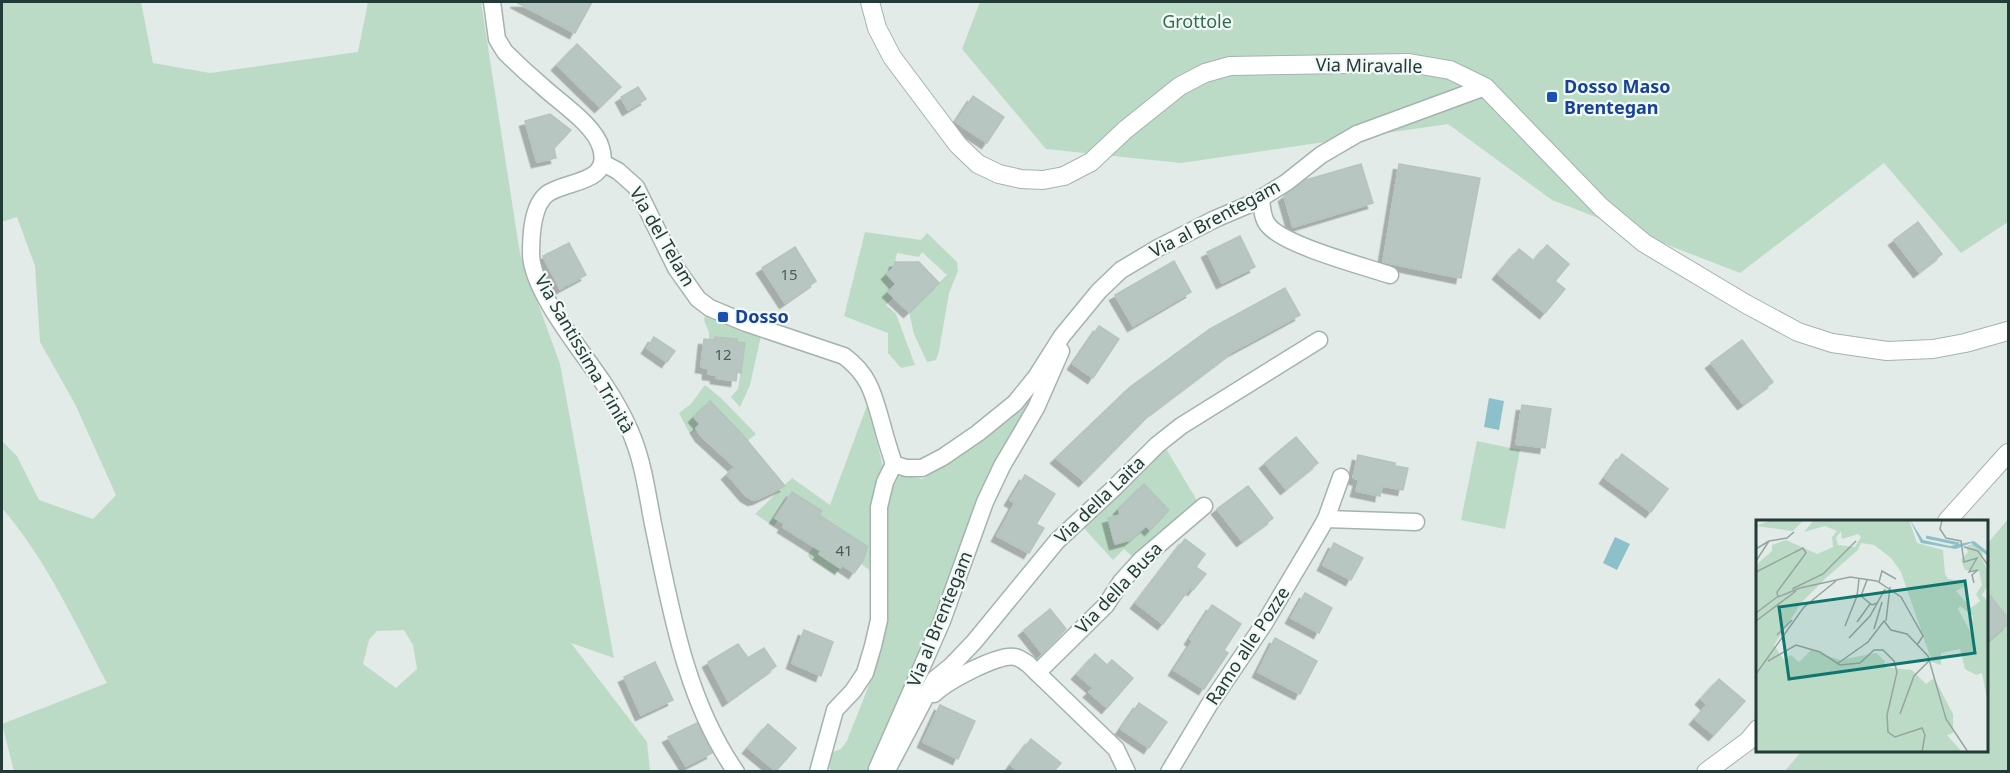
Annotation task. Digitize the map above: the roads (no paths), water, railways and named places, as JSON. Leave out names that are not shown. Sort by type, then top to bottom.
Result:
[{"type":"street","points":[[492,2],[497,39],[505,52],[594,133],[601,148],[603,163]]},
{"type":"street","name":"Via Miravalle","points":[[870,2],[877,28],[892,57],[958,145],[978,164],[999,174],[1021,179],[1042,180],[1064,176],[1091,162],[1125,130],[1180,86],[1205,73],[1230,66],[1409,63],[1450,70],[1485,87],[1601,207],[1644,243],[1798,332],[1832,343],[1887,351],[1933,349],[1965,344],[2008,331]]},
{"type":"street","name":"Via al Brentegam","points":[[894,464],[906,468],[922,468],[943,457],[978,433],[1015,403],[1036,377],[1062,336],[1120,270],[1158,248],[1261,198],[1287,182],[1321,155],[1357,134],[1485,87]]},
{"type":"street","name":"Via del Telam","points":[[603,163],[618,171],[636,187],[675,268],[702,302],[719,313],[844,356],[855,364],[866,378],[875,397],[894,464]]},
{"type":"street","name":"Via Santissima Trinità","points":[[603,163],[594,176],[564,185],[546,195],[538,206],[534,220],[531,257],[537,278],[549,302],[604,384],[631,432],[644,477],[670,603],[688,671],[711,731],[722,752],[736,771]]},
{"type":"street","points":[[1261,198],[1263,214],[1268,226],[1284,237],[1307,247],[1390,274]]},
{"type":"street","name":"Via al Brentegam","points":[[875,771],[942,621],[985,502],[1013,445],[1036,408],[1060,355],[1062,336]]},
{"type":"street","name":"Via della Laita","points":[[886,771],[935,679],[974,642],[1057,541],[1157,445],[1181,426],[1319,340]]},
{"type":"street","points":[[1948,520],[2008,453]]},
{"type":"street","points":[[818,771],[835,710],[853,691],[865,673],[873,646],[879,620],[879,507],[885,482],[894,464]]},
{"type":"street","name":"Ramo alle Pozze","points":[[1169,771],[1209,705],[1264,624],[1326,519],[1341,477]]},
{"type":"street","name":"Via della Busa","points":[[1037,674],[1106,605],[1121,582],[1142,560],[1204,506]]},
{"type":"street","points":[[1326,519],[1416,522]]},
{"type":"street","points":[[923,704],[942,685],[975,668],[1007,656],[1017,657],[1116,748],[1127,771]]},
{"type":"street","points":[[1706,771],[1748,741],[1756,731]]},
{"type":"water","points":[[1489,398],[1504,401],[1499,430],[1484,427]]},
{"type":"water","points":[[1615,537],[1630,544],[1617,570],[1603,563]]},
{"type":"place","name":"Dosso Maso Brentegan","points":[[1552,97]]},
{"type":"place","name":"Dosso","points":[[723,317]]},
{"type":"park label","name":"Grottole","points":[[1197,22]]}]
